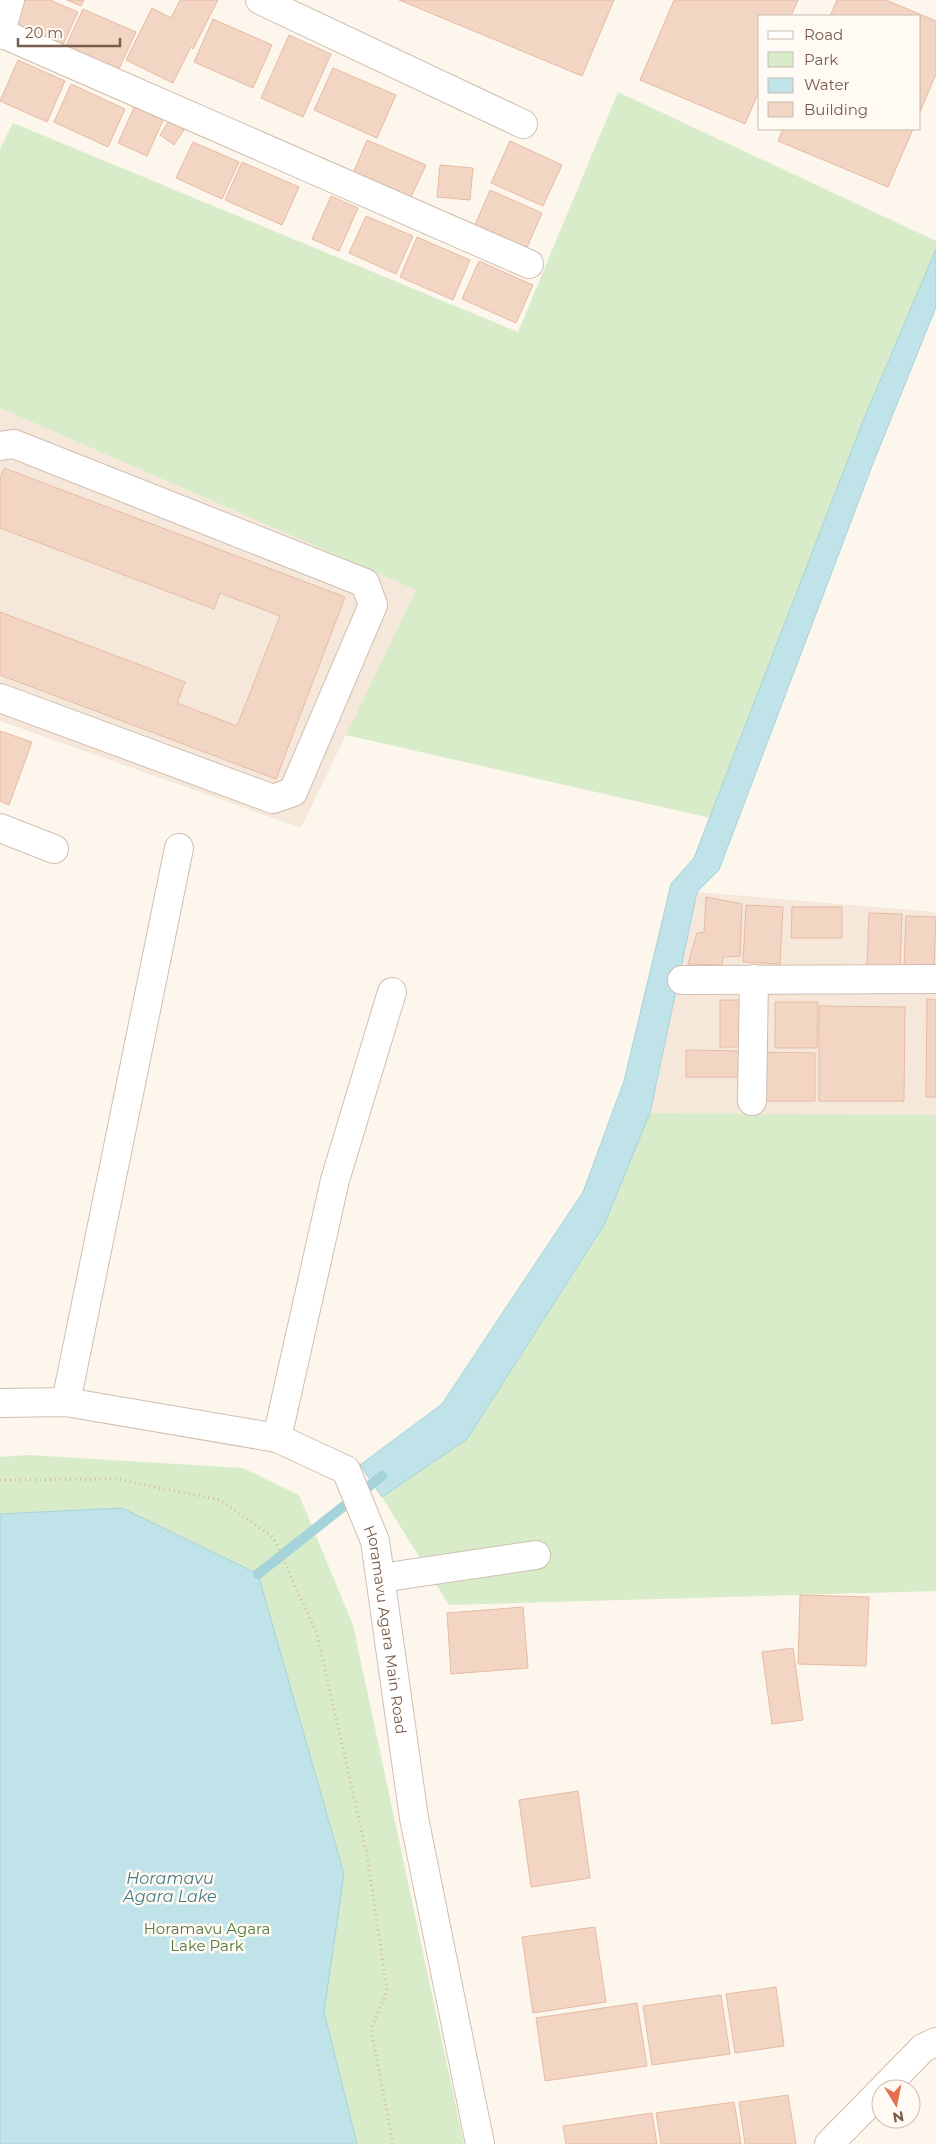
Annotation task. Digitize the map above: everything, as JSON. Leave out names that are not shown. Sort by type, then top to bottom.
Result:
[{"type":"street","points":[[10,0],[0,34],[529,264]]},
{"type":"street","points":[[260,0],[523,124]]},
{"type":"street","points":[[0,446],[14,444],[366,583],[373,605],[293,792],[272,799],[0,698]]},
{"type":"street","points":[[0,828],[54,849]]},
{"type":"street","points":[[66,1402],[179,848]]},
{"type":"street","points":[[752,1101],[754,979]]},
{"type":"street","points":[[682,980],[936,979]]},
{"type":"street","points":[[278,1438],[335,1180],[392,992]]},
{"type":"street","name":"Horamavu Agara Main Road","points":[[0,1403],[66,1402],[278,1438],[346,1470],[375,1540],[414,1818],[480,2144]]},
{"type":"street","points":[[380,1578],[536,1555]]},
{"type":"street","points":[[893,2079],[923,2048],[936,2042]]},
{"type":"street","points":[[830,2144],[871,2101]]},
{"type":"path","points":[[0,1480],[116,1478],[220,1500],[273,1537],[317,1634],[367,1855],[387,1991],[371,2029],[392,2144]]},
{"type":"shaded area","points":[[0,408],[416,590],[301,828],[0,721]]},
{"type":"shaded area","points":[[697,892],[936,912],[936,1115],[650,1113]]},
{"type":"green space","points":[[618,92],[936,241],[936,249],[710,818],[346,735],[416,590],[0,408],[0,149],[13,123],[518,332]]},
{"type":"green space","points":[[650,1113],[936,1115],[936,1591],[449,1605],[382,1497],[467,1438],[604,1225]]},
{"type":"green space","name":"Horamavu Agara Lake","points":[[28,1455],[243,1468],[299,1495],[353,1625],[464,2144],[0,2144],[0,1457]]},
{"type":"water","points":[[936,249],[936,307],[872,466],[719,870],[697,892],[650,1113],[604,1225],[467,1439],[382,1497],[360,1465],[442,1404],[583,1192],[624,1081],[671,884],[694,858],[863,421]]},
{"type":"water","name":"Horamavu Agara Lake","points":[[122,1508],[258,1574],[344,1874],[324,2012],[357,2144],[0,2144],[0,1514]]},
{"type":"building","points":[[22,0],[50,0],[78,12],[61,49],[10,26]]},
{"type":"building","points":[[67,0],[84,0],[81,6]]},
{"type":"building","points":[[180,0],[218,0],[173,83],[126,60],[152,8],[171,18]]},
{"type":"building","points":[[399,0],[614,0],[582,76]]},
{"type":"building","points":[[674,0],[798,0],[791,15],[758,15],[758,94],[745,124],[640,80]]},
{"type":"building","points":[[837,0],[886,0],[936,21],[936,74],[921,110],[921,15],[830,15]]},
{"type":"building","points":[[83,9],[136,32],[118,71],[65,48]]},
{"type":"building","points":[[213,19],[272,45],[253,88],[194,62]]},
{"type":"building","points":[[289,35],[331,54],[303,117],[261,98]]},
{"type":"building","points":[[18,60],[65,81],[47,122],[0,101]]},
{"type":"building","points":[[333,68],[396,95],[377,138],[314,110]]},
{"type":"building","points":[[71,84],[125,109],[108,147],[54,122]]},
{"type":"building","points":[[136,103],[165,116],[147,156],[118,143]]},
{"type":"building","points":[[174,113],[189,122],[174,145],[160,135]]},
{"type":"building","points":[[783,130],[913,130],[888,187],[778,141]]},
{"type":"building","points":[[367,140],[426,165],[409,201],[352,176]]},
{"type":"building","points":[[510,141],[562,165],[543,206],[491,183]]},
{"type":"building","points":[[193,142],[239,162],[222,199],[176,178]]},
{"type":"building","points":[[242,162],[299,187],[282,225],[225,200]]},
{"type":"building","points":[[440,165],[473,168],[470,200],[437,197]]},
{"type":"building","points":[[490,190],[542,213],[524,254],[472,232]]},
{"type":"building","points":[[331,196],[358,208],[339,251],[312,239]]},
{"type":"building","points":[[366,216],[413,236],[396,274],[349,253]]},
{"type":"building","points":[[417,237],[470,260],[453,300],[400,277]]},
{"type":"building","points":[[479,261],[533,285],[516,323],[462,299]]},
{"type":"building","points":[[4,468],[345,597],[276,779],[0,675],[0,612],[185,682],[177,703],[237,726],[280,616],[220,593],[214,609],[0,528],[0,479]]},
{"type":"building","points":[[0,731],[32,742],[9,805],[0,801]]},
{"type":"building","points":[[706,897],[742,904],[740,956],[723,957],[722,965],[688,964],[697,933],[704,932]]},
{"type":"building","points":[[746,905],[783,907],[780,964],[743,962]]},
{"type":"building","points":[[792,907],[842,907],[842,938],[791,938]]},
{"type":"building","points":[[869,913],[902,914],[900,967],[867,966]]},
{"type":"building","points":[[906,916],[936,917],[934,967],[904,966]]},
{"type":"building","points":[[927,999],[936,1000],[936,1097],[926,1097]]},
{"type":"building","points":[[720,1000],[747,1000],[746,1047],[720,1047]]},
{"type":"building","points":[[775,1002],[818,1002],[817,1048],[775,1048]]},
{"type":"building","points":[[819,1006],[905,1007],[904,1101],[819,1101]]},
{"type":"building","points":[[686,1050],[743,1051],[743,1077],[686,1077]]},
{"type":"building","points":[[758,1052],[815,1053],[815,1101],[757,1101]]},
{"type":"building","points":[[800,1595],[869,1597],[866,1666],[798,1664]]},
{"type":"building","points":[[523,1607],[528,1668],[451,1674],[447,1613]]},
{"type":"building","points":[[793,1648],[803,1720],[772,1724],[762,1652]]},
{"type":"building","points":[[578,1791],[590,1878],[531,1887],[519,1800]]},
{"type":"building","points":[[595,1927],[606,2002],[533,2013],[522,1937]]},
{"type":"building","points":[[776,1987],[784,2046],[735,2053],[726,1994]]},
{"type":"building","points":[[721,1995],[730,2054],[652,2065],[643,2006]]},
{"type":"building","points":[[637,2003],[647,2066],[545,2081],[536,2018]]},
{"type":"building","points":[[788,2095],[796,2144],[745,2144],[739,2102]]},
{"type":"building","points":[[734,2102],[741,2144],[661,2144],[656,2113]]},
{"type":"building","points":[[652,2113],[657,2144],[566,2144],[563,2126]]},
{"type":"waterway","points":[[258,1574],[382,1476]]},
{"type":"park label","name":"Horamavu Agara Lake Park","points":[[207,1936]]}]
